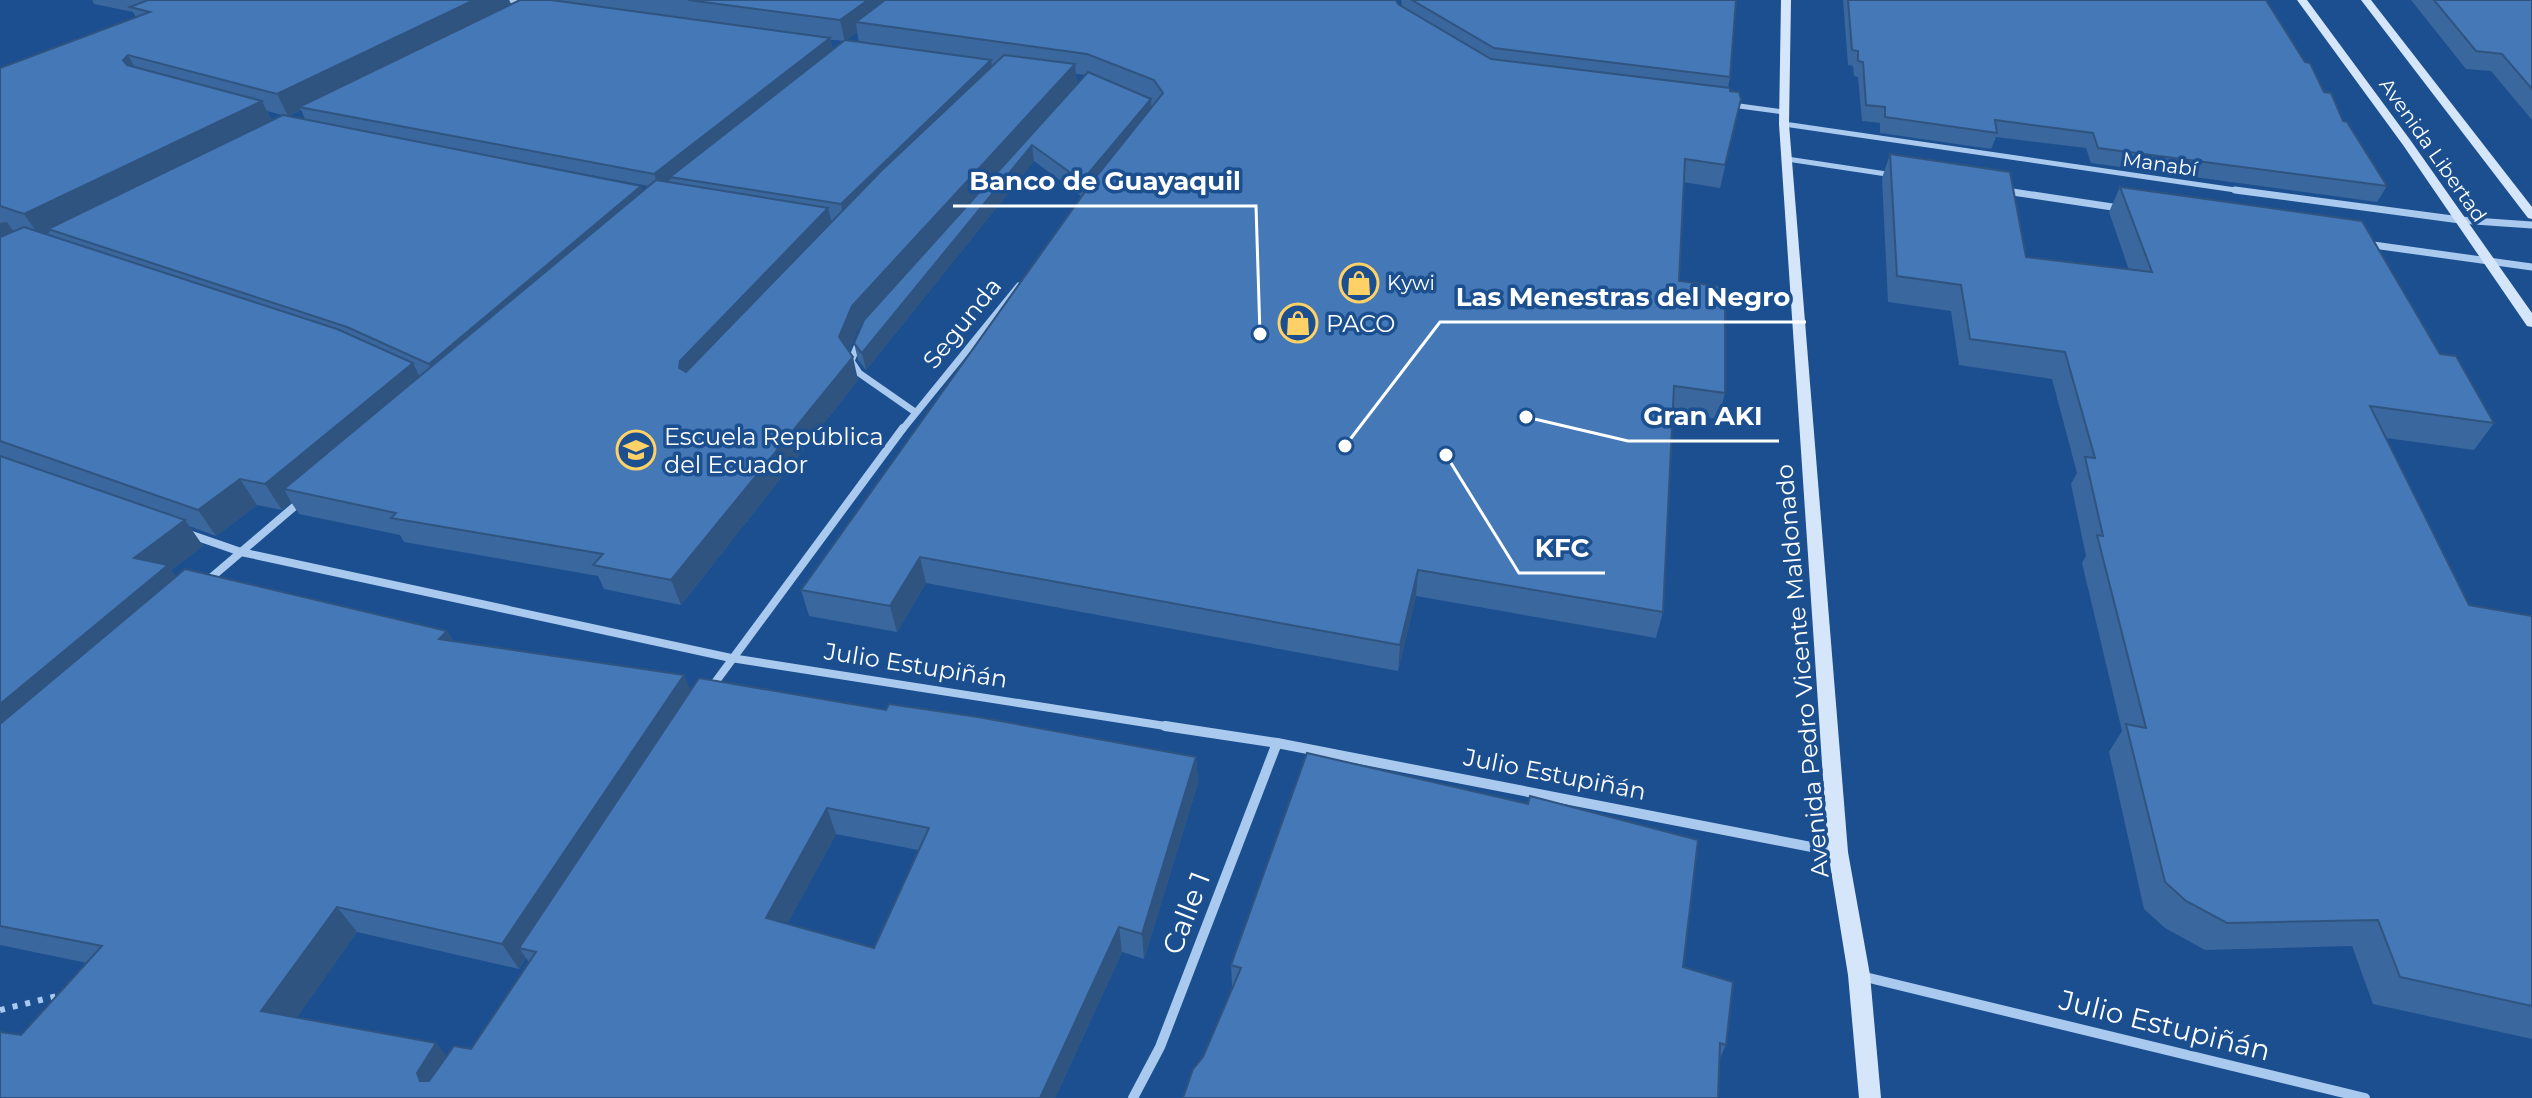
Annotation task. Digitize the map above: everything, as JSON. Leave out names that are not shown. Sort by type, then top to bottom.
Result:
[{"type":"main road","name":"Avenida Pedro Vicente Maldonado","points":[[1786,0],[1784,118],[1838,852],[1859,975],[1870,1098]]},
{"type":"main road","name":"Avenida Libertad","points":[[2302,0],[2532,323]]},
{"type":"main road","name":"Avenida Libertad","points":[[2366,0],[2532,215]]},
{"type":"street","points":[[506,0],[533,2]]},
{"type":"street","points":[[516,11],[533,2]]},
{"type":"street","name":"Manabí","points":[[1724,104],[1784,118],[2094,171],[2460,220],[2532,225]]},
{"type":"street","points":[[1787,159],[1896,175]]},
{"type":"street","points":[[1990,189],[2131,209]]},
{"type":"street","points":[[2349,241],[2532,267]]},
{"type":"street","name":"Segunda","points":[[705,698],[731,658],[915,412],[1022,281]]},
{"type":"street","points":[[862,334],[851,361],[859,373],[915,412]]},
{"type":"street","points":[[193,594],[310,493]]},
{"type":"street","name":"Julio Estupiñán","points":[[181,531],[241,552],[731,658],[1277,743],[1838,852]]},
{"type":"street","name":"Calle 1","points":[[1133,1098],[1160,1047],[1277,743]]},
{"type":"street","name":"Julio Estupiñán","points":[[1859,975],[2365,1098]]},
{"type":"path","points":[[0,1010],[76,991]]},
{"type":"building","points":[[148,0],[474,0],[277,94],[128,55],[123,60],[127,65],[262,101],[24,214],[0,206],[0,68],[150,12],[130,7]]},
{"type":"building","points":[[520,0],[551,0],[830,38],[654,174],[299,107]]},
{"type":"building","points":[[688,0],[868,0],[840,20]]},
{"type":"building","points":[[885,0],[1396,0],[1491,59],[1730,88],[1730,91],[1739,92],[1741,99],[1725,165],[1685,159],[1679,281],[1725,287],[1725,393],[1674,386],[1663,612],[1418,570],[1400,645],[920,557],[890,606],[801,590],[1092,182],[1163,93],[1154,80],[1087,54],[856,22]]},
{"type":"building","points":[[1412,0],[1736,0],[1730,77],[1494,48]]},
{"type":"building","points":[[1848,0],[2266,0],[2305,62],[2310,63],[2324,92],[2331,93],[2343,121],[2347,122],[2387,186],[2098,148],[2093,133],[1995,120],[1997,133],[1885,117],[1885,107],[1866,105],[1863,62],[1858,61],[1858,51],[1852,50]]},
{"type":"building","points":[[2434,0],[2532,0],[2532,89],[2502,54],[2476,51]]},
{"type":"building","points":[[845,40],[991,60],[841,204],[670,177]]},
{"type":"building","points":[[1004,55],[1075,64],[852,306],[839,337],[853,357],[671,580],[593,565],[603,554],[391,518],[396,513],[284,489],[656,180],[828,208],[680,361],[679,368],[686,372],[882,170]]},
{"type":"building","points":[[1088,72],[1151,99],[1082,181],[1032,145],[862,353],[854,343],[864,320]]},
{"type":"building","points":[[283,115],[641,186],[429,364],[347,327],[48,229]]},
{"type":"building","points":[[1890,154],[2010,172],[2026,257],[2152,272],[2120,187],[2362,221],[2440,354],[2456,356],[2494,423],[2370,406],[2469,605],[2532,616],[2532,1006],[2400,977],[2378,920],[2227,923],[2186,901],[2165,882],[2126,724],[2146,728],[2097,535],[2103,536],[2085,457],[2095,458],[2065,352],[1970,339],[1961,285],[1897,276]]},
{"type":"building","points":[[24,227],[337,329],[413,363],[265,484],[240,479],[198,510],[0,441],[0,237]]},
{"type":"building","points":[[0,456],[185,520],[134,558],[168,565],[0,704]]},
{"type":"building","points":[[185,569],[447,631],[439,639],[684,675],[502,944],[337,907],[261,1011],[436,1043],[417,1073],[420,1081],[429,1081],[454,1046],[471,1049],[536,952],[519,948],[699,678],[886,710],[889,704],[978,717],[1196,757],[1142,934],[1119,927],[1040,1098],[0,1098],[0,1032],[21,1035],[102,946],[0,926],[0,724]],"holes":[[[827,808],[929,828],[874,948],[766,918]]]},
{"type":"building","points":[[1307,753],[1528,804],[1530,796],[1698,840],[1683,967],[1733,982],[1726,1045],[1720,1043],[1718,1098],[1183,1098],[1193,1069],[1203,1057],[1241,968],[1231,965]]},
{"type":"place","name":"Kywi","points":[[1359,283]]},
{"type":"place","name":"PACO","points":[[1298,323]]},
{"type":"place","name":"Banco de Guayaquil","points":[[1260,334]]},
{"type":"place","name":"Gran AKI","points":[[1526,417]]},
{"type":"place","name":"Las Menestras del Negro","points":[[1345,446]]},
{"type":"place","name":"Escuela República del Ecuador","points":[[636,450]]},
{"type":"place","name":"KFC","points":[[1446,455]]}]
